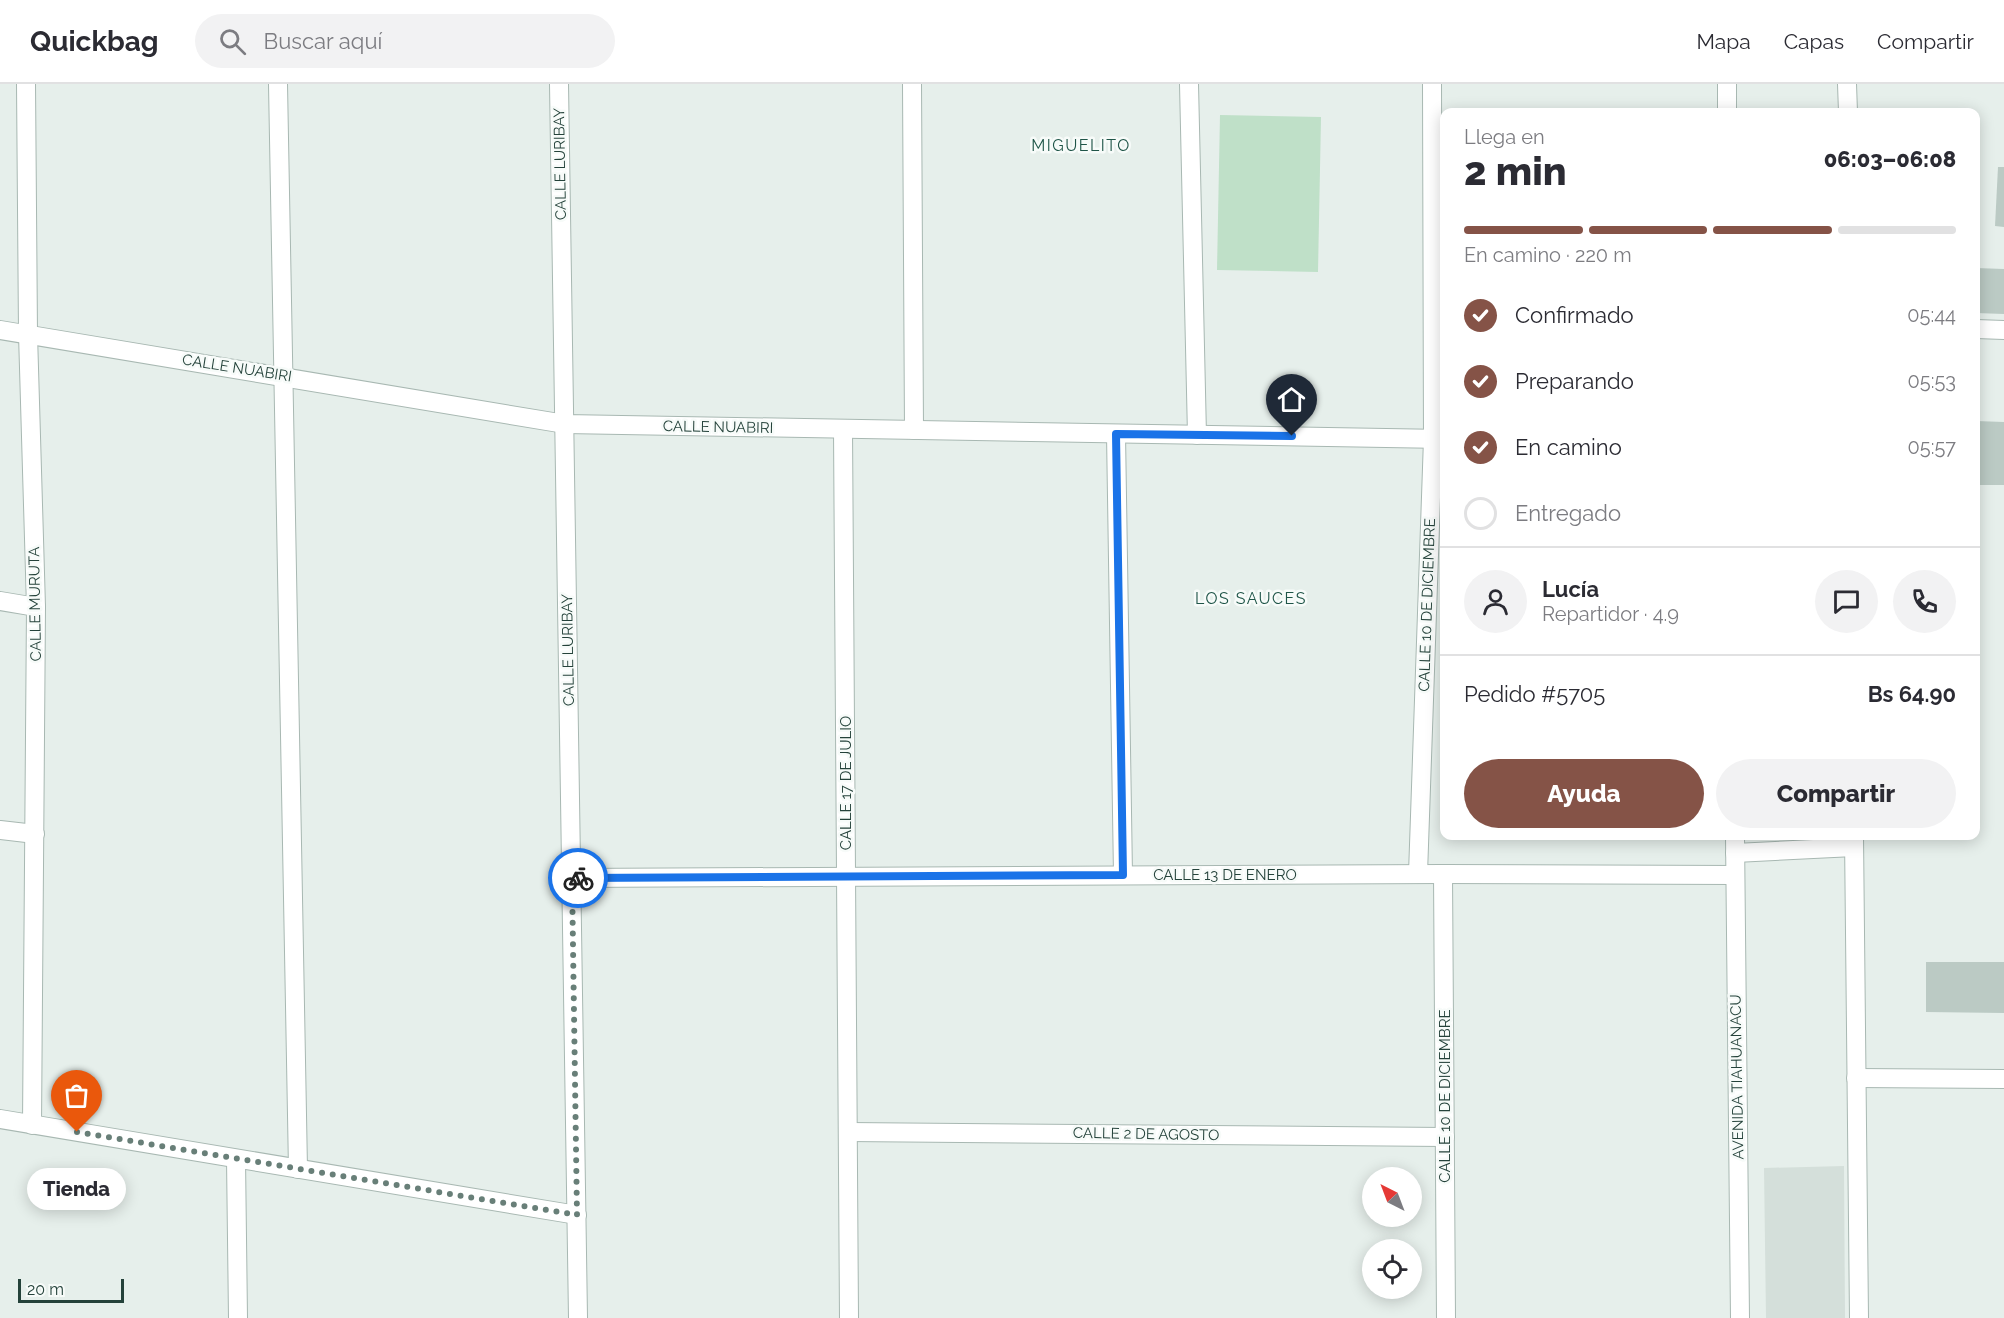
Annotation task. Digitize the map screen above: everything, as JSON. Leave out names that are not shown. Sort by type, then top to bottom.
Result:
[{"type":"street","name":"CALLE MURUTA","points":[[26,84],[28,334],[36,606],[32,1125]]},
{"type":"street","points":[[278,84],[298,1169]]},
{"type":"street","name":"CALLE LURIBAY","points":[[559,84],[578,1318]]},
{"type":"street","points":[[912,84],[914,430]]},
{"type":"street","points":[[1190,84],[1197,435]]},
{"type":"street","name":"CALLE 10 DE DICIEMBRE","points":[[1418,874],[1439,439],[1432,84]]},
{"type":"street","points":[[1727,84],[1727,108]]},
{"type":"street","points":[[1847,84],[1848,108]]},
{"type":"street","points":[[1980,329],[2004,330]]},
{"type":"street","name":"CALLE NUABIRI","points":[[0,330],[565,424],[1439,439]]},
{"type":"street","name":"CALLE 17 DE JULIO","points":[[843,429],[849,1318]]},
{"type":"street","points":[[1116,434],[1123,875]]},
{"type":"street","points":[[0,601],[36,606]]},
{"type":"street","points":[[0,830],[35,834]]},
{"type":"street","points":[[1735,844],[1854,841],[1859,1318]]},
{"type":"street","name":"AVENIDA TIAHUANACU","points":[[1735,844],[1740,1318]]},
{"type":"street","name":"CALLE 13 DE ENERO","points":[[572,878],[1418,874],[1735,875]]},
{"type":"street","name":"CALLE 10 DE DICIEMBRE","points":[[1443,874],[1446,1318]]},
{"type":"street","points":[[1856,1078],[2004,1079]]},
{"type":"street","points":[[0,1119],[577,1215]]},
{"type":"street","name":"CALLE 2 DE AGOSTO","points":[[848,1132],[1445,1137]]},
{"type":"street","points":[[236,1159],[238,1318]]},
{"type":"shaded area","points":[[1844,1166],[1845,1318],[1766,1318],[1764,1168]]},
{"type":"green space","points":[[1220,115],[1321,117],[1318,272],[1217,270]]},
{"type":"building","points":[[1998,167],[2004,167],[2004,227],[1995,226]]},
{"type":"building","points":[[1980,268],[2004,269],[2004,314],[1980,313]]},
{"type":"building","points":[[1980,421],[2004,422],[2004,485],[1980,485]]},
{"type":"building","points":[[1926,962],[2004,962],[2004,1013],[1926,1012]]},
{"type":"way so far","points":[[77,1132],[577,1215],[572,878],[578,878]]},
{"type":"place","name":"Tienda","points":[[77,1132]]},
{"type":"district","name":"MIGUELITO","points":[[1081,145]]},
{"type":"district","name":"LOS SAUCES","points":[[1251,598]]},
{"type":"route","points":[[578,878],[1123,875],[1116,434],[1292,436]]}]
